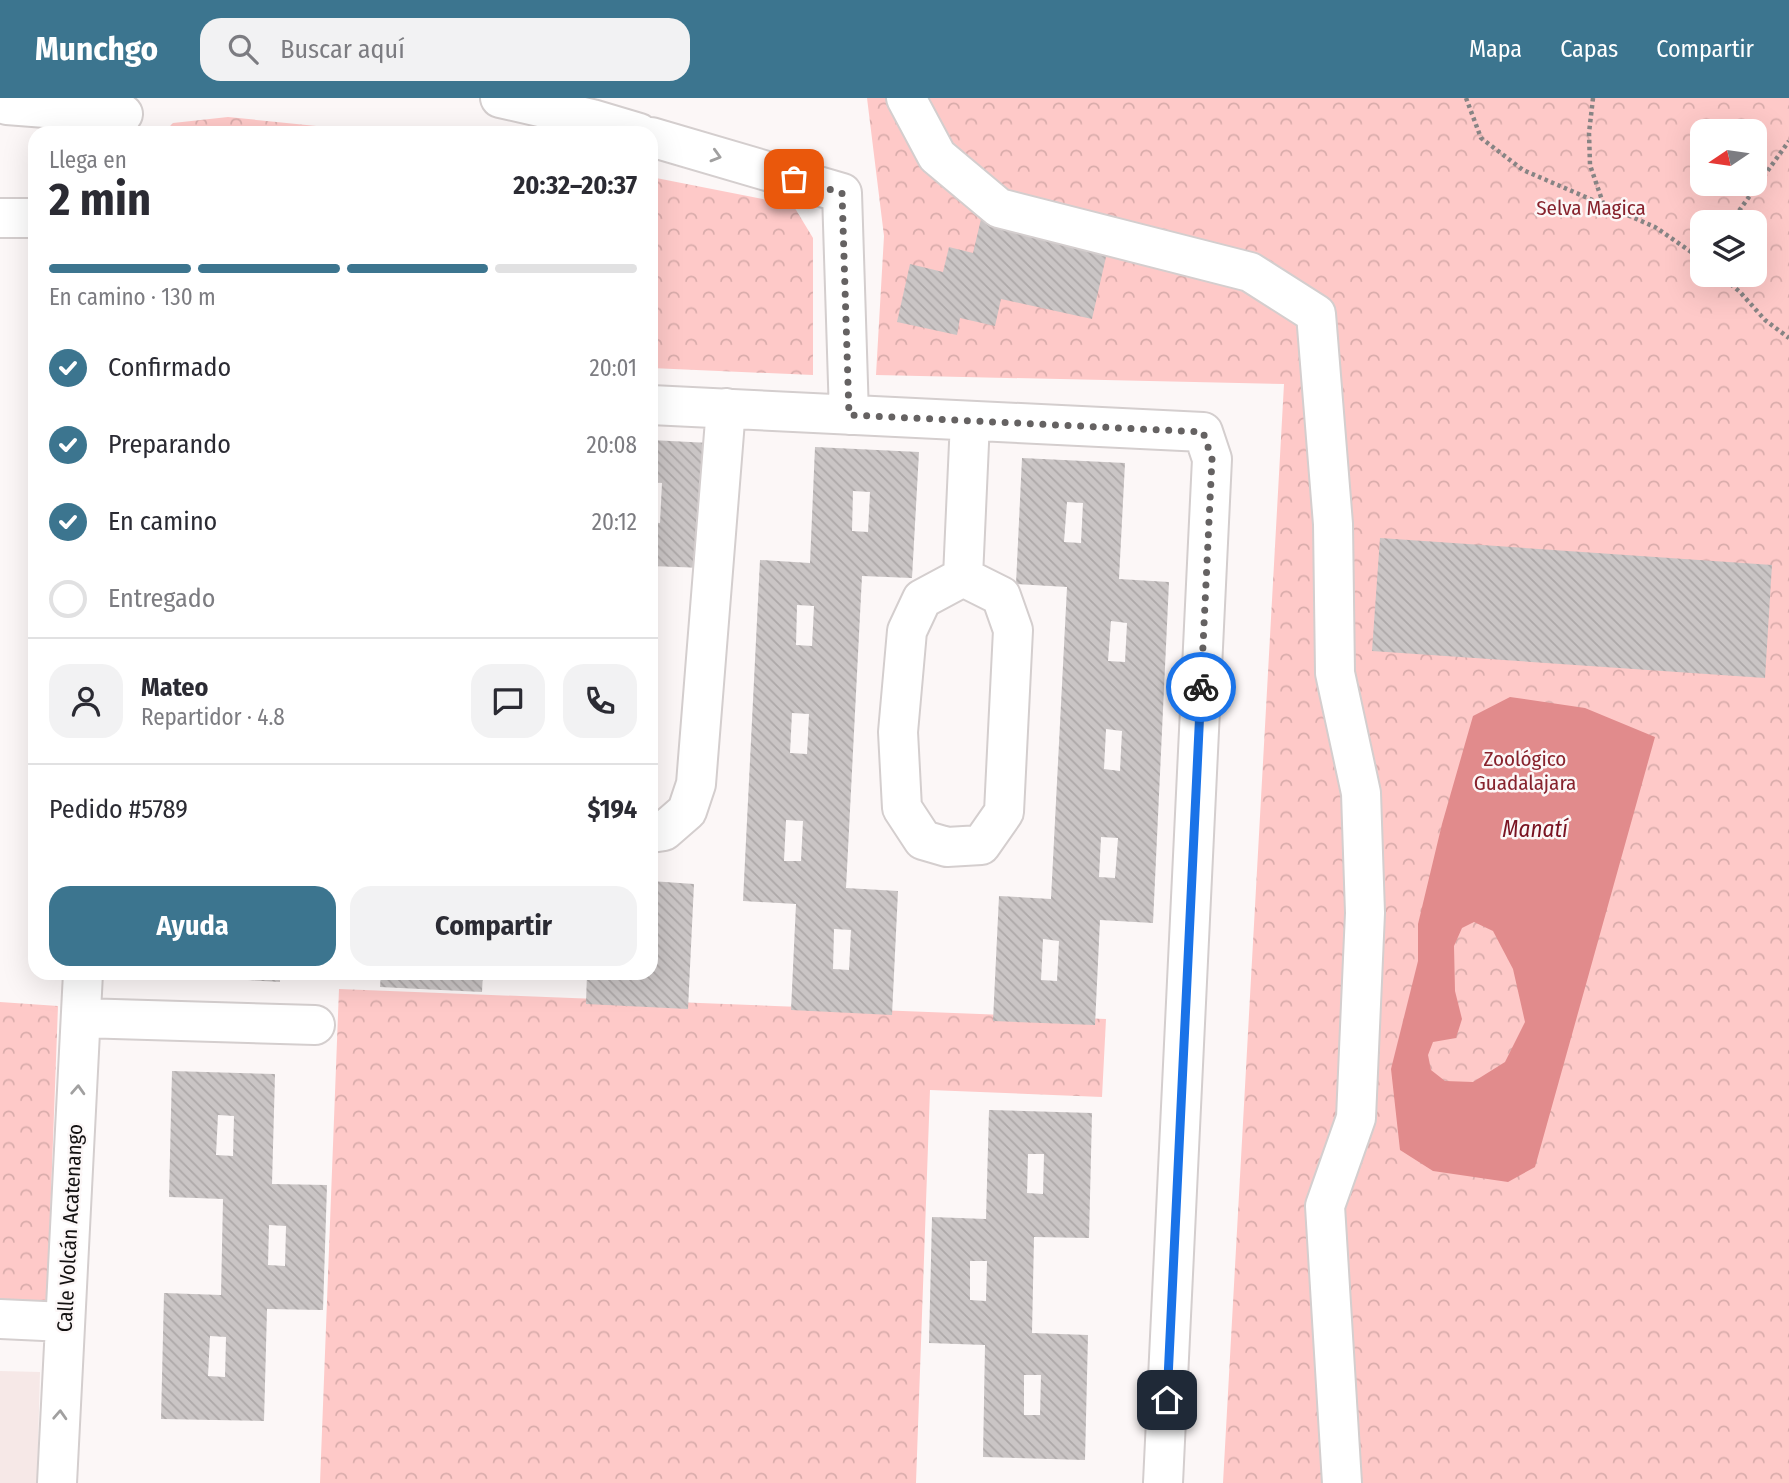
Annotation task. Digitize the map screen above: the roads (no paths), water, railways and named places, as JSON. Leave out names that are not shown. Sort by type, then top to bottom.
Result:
[{"type":"street","points":[[500,98],[589,109],[624,126]]},
{"type":"street","points":[[906,98],[937,156],[999,208],[1250,272],[1316,314],[1333,524],[1335,673],[1362,793],[1365,913],[1356,1118],[1325,1206],[1342,1483]]},
{"type":"street","points":[[0,100],[7,105],[132,111]]},
{"type":"street","points":[[658,139],[842,193],[849,415]]},
{"type":"street","points":[[0,218],[28,218]]},
{"type":"street","points":[[658,405],[1203,432],[1212,459],[1163,1483]]},
{"type":"street","points":[[658,832],[664,831],[687,811],[696,784],[726,408]]},
{"type":"street","points":[[963,577],[970,421]]},
{"type":"street","points":[[963,577],[1001,596],[1013,631],[1004,812],[981,845],[947,847],[923,840],[902,808],[898,732],[907,631],[922,599],[963,577]]},
{"type":"street","name":"Calle Volcán Acatenango","points":[[57,1483],[83,980]]},
{"type":"street","points":[[81,1018],[315,1025]]},
{"type":"street","points":[[0,1319],[65,1322]]},
{"type":"water","name":"Manatí","points":[[1510,697],[1585,708],[1655,737],[1535,1167],[1508,1182],[1433,1171],[1400,1150],[1391,1069],[1418,961],[1418,924],[1442,824],[1473,716]],"holes":[[[1474,922],[1493,931],[1513,969],[1525,1022],[1505,1062],[1473,1082],[1445,1081],[1431,1070],[1428,1055],[1433,1042],[1456,1038],[1462,1019],[1455,991],[1454,946],[1462,928]]]},
{"type":"park label","name":"Selva Magica","points":[[1591,208]]},
{"type":"park label","name":"Zoológico Guadalajara","points":[[1525,771]]}]
